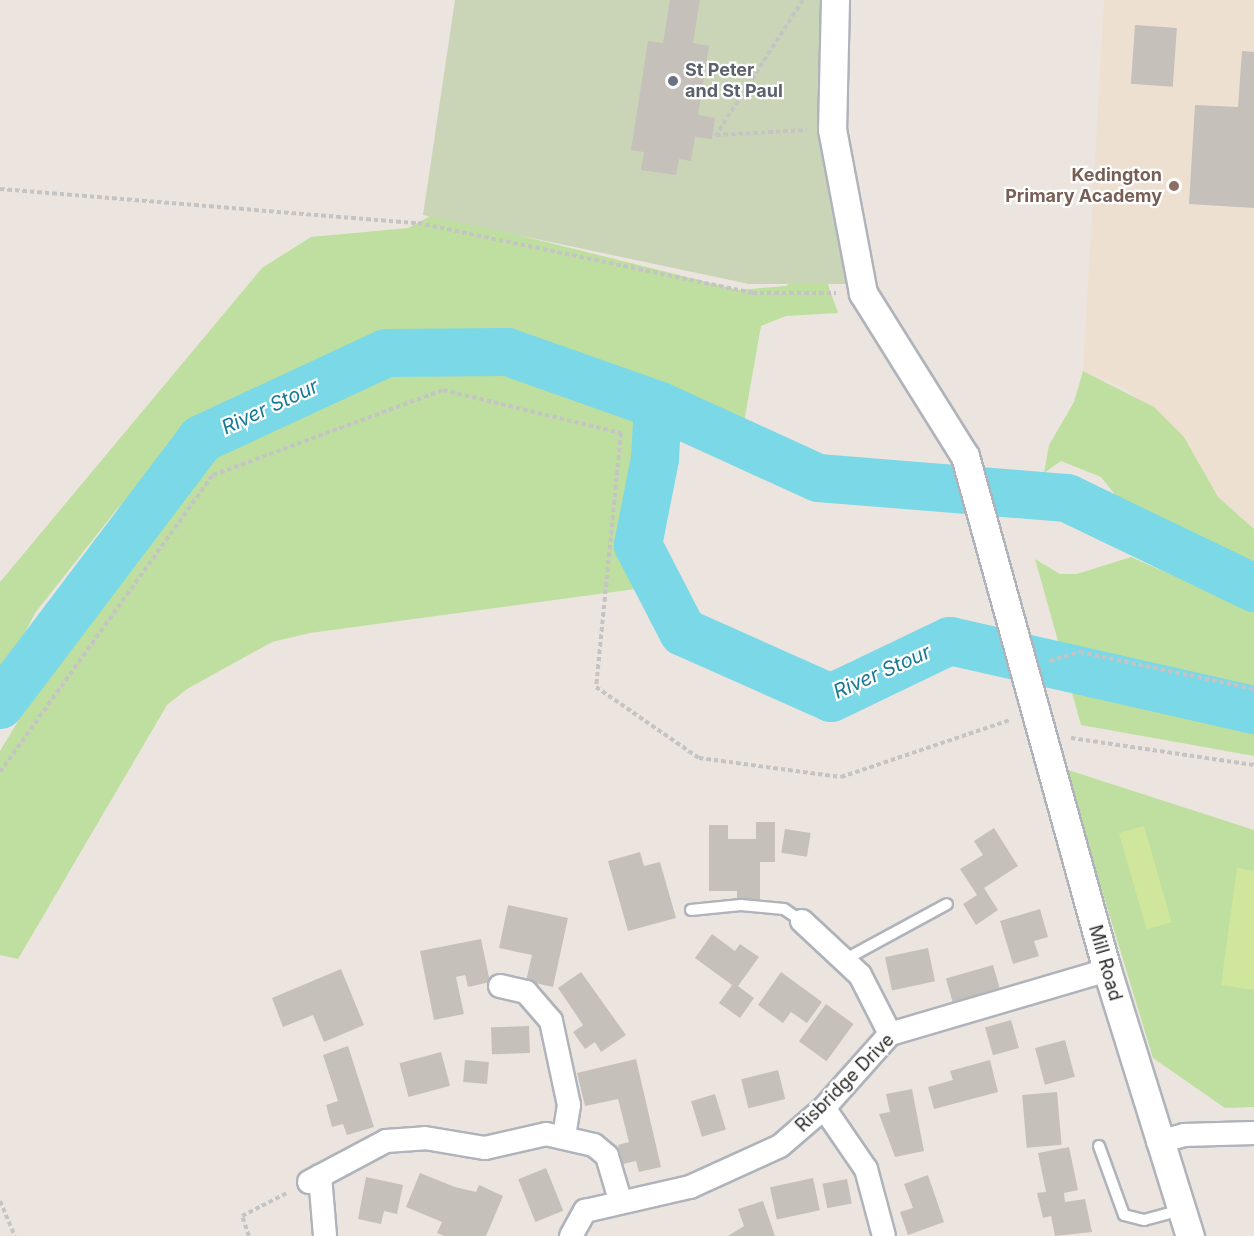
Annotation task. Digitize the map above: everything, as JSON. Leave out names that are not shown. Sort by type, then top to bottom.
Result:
[{"type":"street","points":[[835,0],[832,129],[863,293]]},
{"type":"street","name":"Mill Road","points":[[863,293],[965,456],[980,515],[1029,677],[1032,726],[1158,1142],[1190,1236]]},
{"type":"street","points":[[802,921],[860,975],[890,1034]]},
{"type":"street","name":"Risbridge Drive","points":[[571,1236],[585,1211],[620,1200],[690,1187],[726,1173],[780,1146],[824,1108],[890,1034],[1107,970]]},
{"type":"street","points":[[500,986],[526,992],[551,1021],[569,1105],[564,1135]]},
{"type":"street","points":[[824,1108],[866,1169],[884,1236]]},
{"type":"street","points":[[1158,1142],[1184,1135],[1254,1133]]},
{"type":"street","points":[[325,1236],[315,1179],[386,1141],[425,1138],[485,1148],[546,1134],[564,1135],[594,1145],[607,1156],[620,1200]]},
{"type":"lane","points":[[691,910],[741,904],[784,909],[802,921]]},
{"type":"lane","points":[[843,960],[947,904]]},
{"type":"lane","points":[[1099,1146],[1124,1215],[1144,1220],[1182,1210]]},
{"type":"path","points":[[803,0],[716,135],[832,129]]},
{"type":"path","points":[[0,189],[418,223],[752,293],[863,293]]},
{"type":"path","points":[[0,772],[213,475],[443,390],[621,433],[596,687],[699,758],[841,777],[1032,726],[1254,765]]},
{"type":"path","points":[[1029,677],[1080,652],[1254,689]]},
{"type":"path","points":[[249,1236],[242,1216],[315,1179]]},
{"type":"path","points":[[0,1201],[15,1236]]},
{"type":"shaded area","name":"Kedington Primary Academy","points":[[1104,0],[1254,0],[1254,529],[1218,497],[1184,437],[1124,388],[1083,371]]},
{"type":"green space","points":[[455,0],[820,0],[821,107],[850,284],[749,284],[423,215]]},
{"type":"green space","points":[[434,214],[739,290],[786,286],[820,262],[838,313],[786,316],[761,326],[743,428],[664,395],[536,353],[476,341],[395,340],[300,368],[221,411],[187,437],[117,509],[35,613],[0,682],[0,582],[262,268],[311,237],[408,228]]},
{"type":"green space","points":[[465,357],[510,366],[687,430],[641,509],[658,586],[310,633],[272,642],[187,689],[167,705],[18,959],[0,955],[0,751],[34,695],[65,621],[204,466],[274,414],[359,370],[419,358]]},
{"type":"green space","points":[[1083,371],[1154,407],[1184,437],[1218,497],[1254,529],[1254,572],[1117,497],[1101,477],[1061,461],[1044,473],[1049,445],[1074,402]]},
{"type":"green space","points":[[1131,557],[1254,611],[1254,701],[1099,666],[1077,670],[1089,691],[1254,728],[1254,756],[1081,725],[1067,675],[1076,669],[1065,666],[1035,559],[1060,574],[1077,574]]},
{"type":"green space","points":[[1065,769],[1254,830],[1254,1107],[1225,1108],[1153,1058]]},
{"type":"green space","points":[[1144,826],[1172,922],[1147,929],[1119,833]]},
{"type":"green space","points":[[1237,868],[1254,871],[1254,990],[1221,985]]},
{"type":"building","name":"St Peter and St Paul","points":[[670,0],[700,0],[693,43],[709,46],[698,115],[715,118],[712,139],[695,137],[691,161],[679,159],[676,175],[641,170],[644,152],[631,150],[648,41],[663,43]]},
{"type":"building","points":[[1135,25],[1177,28],[1173,87],[1131,84]]},
{"type":"building","points":[[1242,51],[1254,52],[1254,208],[1189,204],[1195,105],[1238,107]]},
{"type":"building","points":[[756,822],[775,822],[775,862],[760,862],[760,899],[737,899],[737,891],[709,891],[709,825],[728,825],[728,839],[756,839]]},
{"type":"building","points":[[994,828],[1018,866],[984,888],[998,910],[976,925],[963,904],[977,895],[960,869],[983,855],[974,841]]},
{"type":"building","points":[[785,829],[811,833],[807,857],[781,853]]},
{"type":"building","points":[[640,852],[644,866],[660,862],[676,918],[628,931],[608,861]]},
{"type":"building","points":[[508,905],[568,918],[553,987],[526,981],[532,955],[499,948]]},
{"type":"building","points":[[1040,909],[1048,937],[1034,941],[1039,956],[1013,964],[1000,921]]},
{"type":"building","points":[[712,934],[735,951],[740,944],[759,957],[738,986],[754,998],[740,1018],[719,1003],[732,985],[695,958]]},
{"type":"building","points":[[481,939],[490,982],[468,987],[465,975],[456,977],[464,1014],[434,1020],[420,951]]},
{"type":"building","points":[[928,948],[935,981],[892,990],[885,957]]},
{"type":"building","points":[[993,965],[1000,990],[953,1003],[946,979]]},
{"type":"building","points":[[341,969],[364,1025],[324,1042],[313,1015],[283,1027],[272,998]]},
{"type":"building","points":[[581,972],[626,1035],[601,1052],[595,1042],[585,1049],[573,1032],[583,1025],[558,988]]},
{"type":"building","points":[[781,972],[822,1002],[807,1023],[791,1012],[783,1023],[758,1005]]},
{"type":"building","points":[[826,1004],[854,1024],[826,1061],[799,1041]]},
{"type":"building","points":[[1011,1020],[1019,1048],[993,1055],[985,1027]]},
{"type":"building","points":[[529,1026],[530,1053],[492,1054],[491,1027]]},
{"type":"building","points":[[1065,1040],[1075,1077],[1045,1085],[1035,1048]]},
{"type":"building","points":[[348,1046],[374,1127],[347,1135],[343,1124],[332,1127],[326,1105],[338,1101],[323,1055]]},
{"type":"building","points":[[441,1052],[450,1086],[409,1097],[399,1063]]},
{"type":"building","points":[[636,1059],[661,1167],[639,1172],[636,1161],[623,1164],[618,1145],[629,1142],[618,1099],[585,1106],[577,1073]]},
{"type":"building","points":[[465,1060],[489,1062],[487,1084],[463,1082]]},
{"type":"building","points":[[990,1060],[998,1092],[934,1109],[928,1087],[953,1080],[950,1071]]},
{"type":"building","points":[[778,1070],[785,1099],[748,1108],[741,1079]]},
{"type":"building","points":[[912,1089],[924,1151],[895,1157],[879,1114],[890,1112],[886,1094]]},
{"type":"building","points":[[1057,1092],[1062,1145],[1027,1148],[1022,1095]]},
{"type":"building","points":[[715,1094],[726,1129],[702,1137],[691,1101]]},
{"type":"building","points":[[1069,1147],[1078,1190],[1064,1193],[1065,1202],[1085,1199],[1092,1232],[1055,1236],[1051,1216],[1043,1218],[1037,1193],[1046,1192],[1038,1153]]},
{"type":"building","points":[[546,1168],[563,1211],[535,1222],[518,1179]]},
{"type":"building","points":[[420,1173],[455,1187],[476,1192],[479,1185],[503,1196],[486,1236],[444,1236],[437,1233],[442,1222],[406,1207]]},
{"type":"building","points":[[928,1175],[944,1222],[908,1235],[900,1212],[913,1208],[904,1184]]},
{"type":"building","points":[[366,1177],[403,1185],[397,1214],[384,1211],[381,1224],[358,1219]]},
{"type":"building","points":[[813,1178],[820,1210],[777,1219],[770,1187]]},
{"type":"building","points":[[847,1179],[852,1204],[827,1208],[822,1184]]},
{"type":"building","points":[[763,1201],[775,1236],[728,1236],[744,1226],[738,1209]]},
{"type":"waterway","name":"River Stour","points":[[0,705],[201,439],[386,353],[508,352],[658,405],[818,478],[1067,498],[1254,588]]},
{"type":"waterway","name":"River Stour","points":[[658,405],[655,459],[638,545],[683,632],[831,698],[950,641],[1254,710]]},
{"type":"place","name":"St Peter and St Paul","points":[[673,81]]},
{"type":"place","name":"Kedington Primary Academy","points":[[1174,186]]}]
